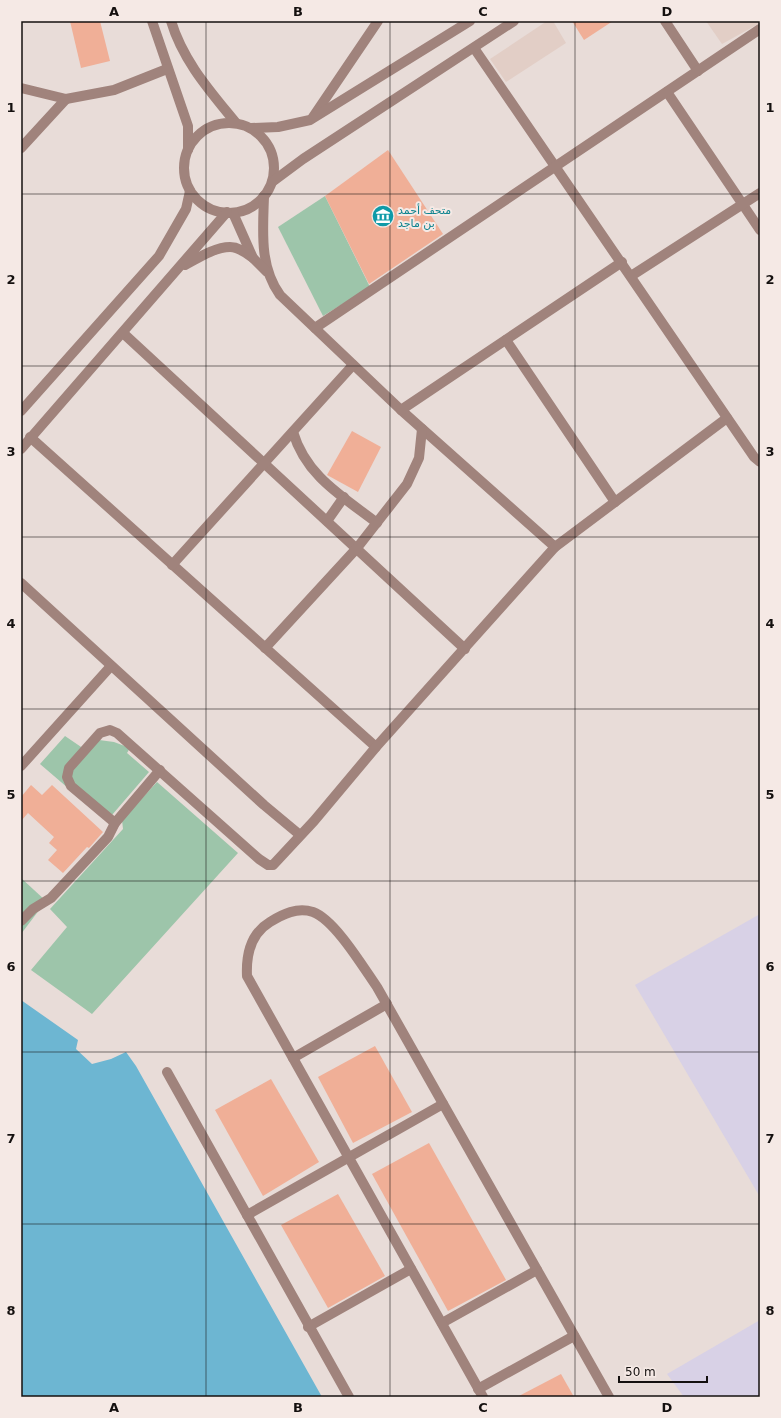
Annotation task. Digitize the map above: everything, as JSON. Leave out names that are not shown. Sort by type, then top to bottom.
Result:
[{"type":"street","points":[[152,21],[167,69],[188,126],[188,150],[184,164],[185,178],[190,191],[198,201],[208,208],[230,212],[244,210],[255,204],[264,196],[272,182],[274,166],[271,151],[263,138],[251,128]]},
{"type":"street","points":[[171,21],[188,61],[203,84],[236,123]]},
{"type":"street","points":[[310,120],[378,21]]},
{"type":"street","points":[[188,150],[196,138],[208,128],[221,123],[236,123],[251,128],[278,127],[310,120],[470,21]]},
{"type":"street","points":[[272,182],[303,159],[514,21]]},
{"type":"street","points":[[665,21],[698,71]]},
{"type":"street","points":[[315,328],[760,28]]},
{"type":"street","points":[[474,48],[622,262],[727,418],[754,457],[760,462]]},
{"type":"street","points":[[21,88],[66,99],[114,90],[167,69]]},
{"type":"street","points":[[667,92],[760,230]]},
{"type":"street","points":[[21,148],[66,99]]},
{"type":"street","points":[[21,410],[159,256],[186,209],[190,191]]},
{"type":"street","points":[[631,276],[760,193]]},
{"type":"street","points":[[264,196],[263,241],[267,272],[280,295],[401,410],[555,548]]},
{"type":"street","points":[[230,212],[253,258]]},
{"type":"street","points":[[21,449],[230,212]]},
{"type":"street","points":[[182,266],[214,251],[230,247],[240,249],[253,258],[267,272]]},
{"type":"street","points":[[401,410],[622,262]]},
{"type":"street","points":[[123,333],[263,464],[357,548],[465,649]]},
{"type":"street","points":[[506,340],[615,502]]},
{"type":"street","points":[[172,565],[353,365]]},
{"type":"street","points":[[114,823],[71,786],[67,777],[69,768],[100,733],[110,730],[117,732],[259,859],[268,865],[273,865],[376,747],[555,548],[727,418]]},
{"type":"street","points":[[265,648],[357,548],[407,484],[419,458],[422,429]]},
{"type":"street","points":[[292,432],[300,452],[313,471],[377,523]]},
{"type":"street","points":[[30,437],[376,747]]},
{"type":"street","points":[[327,521],[344,497]]},
{"type":"street","points":[[21,583],[258,799],[300,835]]},
{"type":"street","points":[[21,766],[111,666]]},
{"type":"street","points":[[21,921],[33,909],[51,898],[108,837],[114,823],[160,770]]},
{"type":"street","points":[[574,1336],[481,1393],[247,976],[247,958],[251,944],[258,932],[268,923],[290,912],[314,912],[328,922],[341,937],[377,987],[609,1397]]},
{"type":"street","points":[[293,1058],[387,1004]]},
{"type":"street","points":[[167,1072],[308,1327],[349,1397]]},
{"type":"street","points":[[246,1215],[443,1104]]},
{"type":"street","points":[[308,1327],[411,1269]]},
{"type":"street","points":[[442,1323],[537,1270]]},
{"type":"shaded area","points":[[547,21],[553,21],[566,43],[506,82],[490,59]]},
{"type":"shaded area","points":[[706,21],[760,21],[760,23],[722,44]]},
{"type":"shaded area","points":[[760,914],[760,1197],[635,985]]},
{"type":"shaded area","points":[[760,1320],[760,1397],[684,1397],[667,1374]]},
{"type":"green space","points":[[325,196],[370,287],[323,316],[278,227]]},
{"type":"green space","points":[[65,736],[87,751],[99,740],[114,742],[130,748],[127,753],[149,772],[112,815],[75,794],[40,764]]},
{"type":"green space","points":[[157,782],[238,853],[92,1014],[31,970],[67,927],[50,909],[123,829],[122,820]]},
{"type":"green space","points":[[21,878],[46,901],[21,934]]},
{"type":"water","points":[[21,1000],[78,1040],[76,1049],[92,1064],[111,1059],[126,1052],[136,1066],[322,1397],[21,1397]]},
{"type":"building","points":[[70,21],[100,21],[110,61],[81,68]]},
{"type":"building","points":[[572,21],[613,21],[584,40]]},
{"type":"building","name":"متحف أحمد بن ماجد","points":[[388,150],[443,234],[369,284],[325,196]]},
{"type":"building","points":[[352,431],[381,447],[358,492],[327,475]]},
{"type":"building","points":[[31,785],[42,795],[52,785],[103,832],[63,873],[48,860],[57,850],[49,843],[54,837],[28,813],[21,821],[21,797]]},
{"type":"building","points":[[375,1046],[412,1112],[353,1143],[318,1077]]},
{"type":"building","points":[[271,1079],[319,1162],[263,1196],[215,1110]]},
{"type":"building","points":[[429,1143],[506,1280],[448,1311],[372,1174]]},
{"type":"building","points":[[338,1194],[385,1276],[328,1308],[281,1225]]},
{"type":"building","points":[[561,1374],[574,1397],[517,1397]]},
{"type":"place","name":"متحف أحمد بن ماجد","points":[[383,216]]}]
